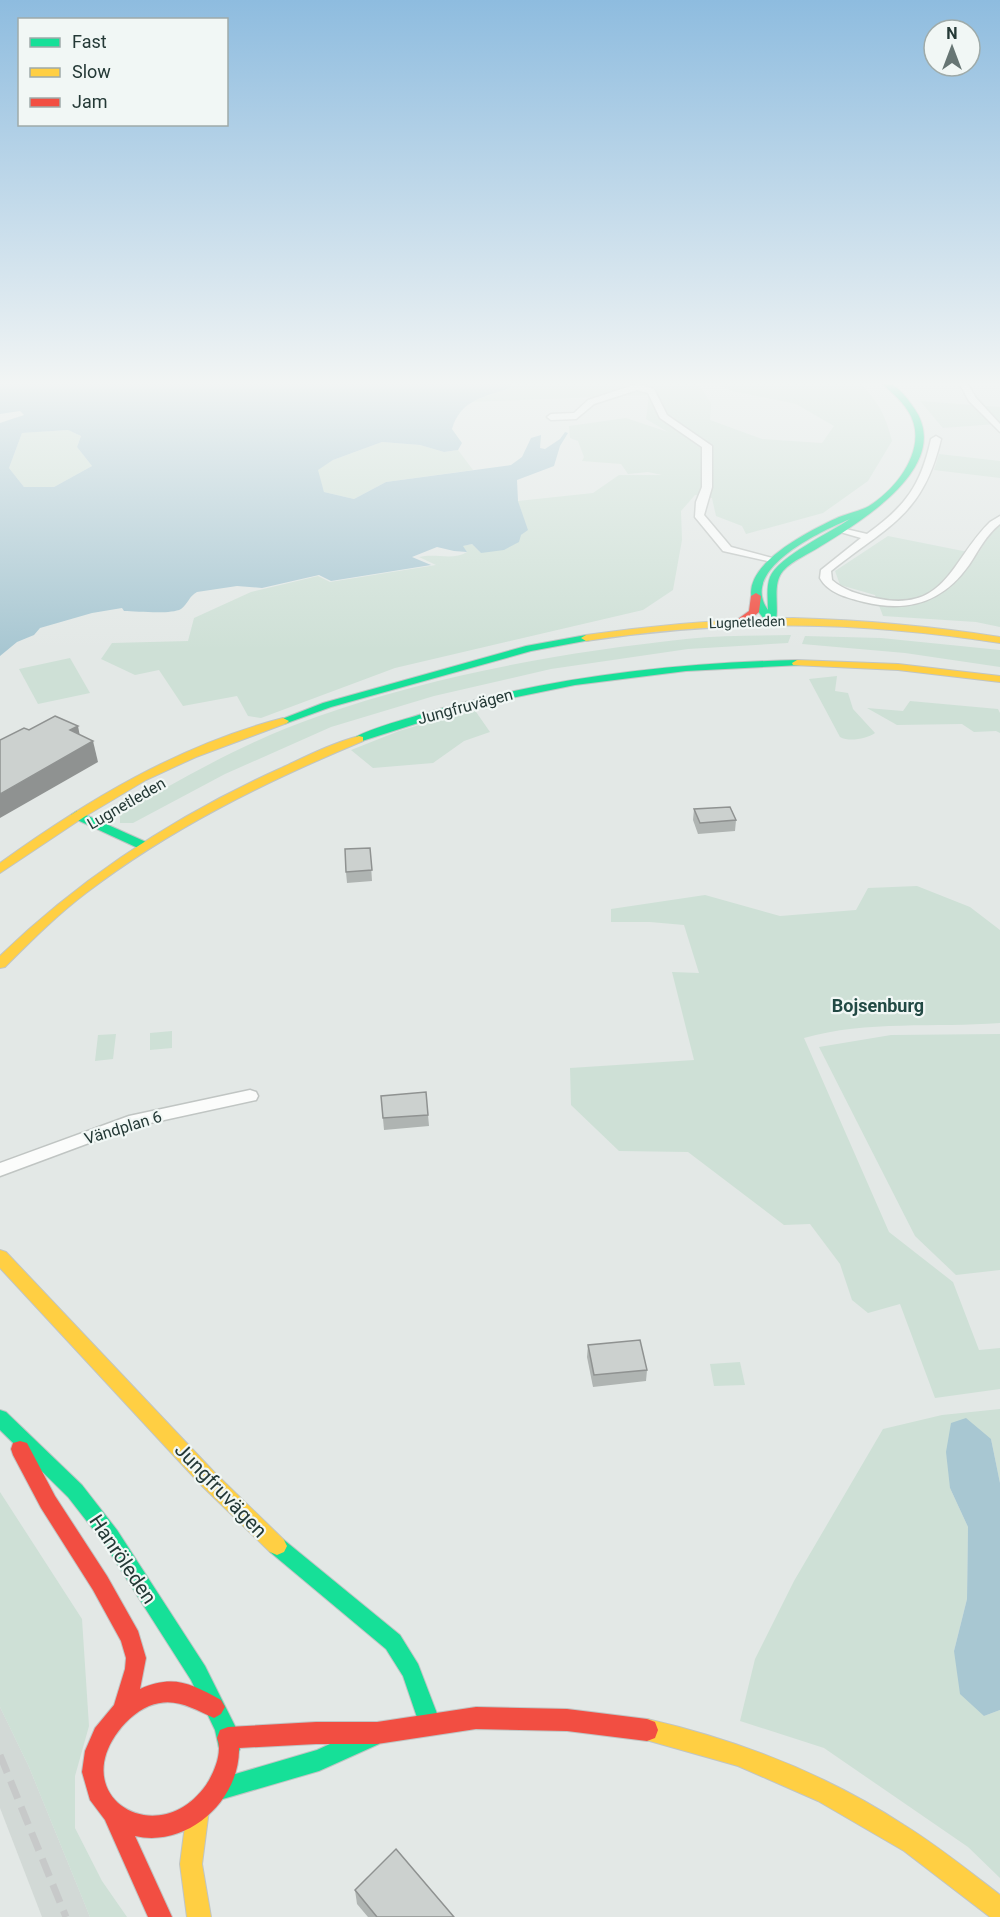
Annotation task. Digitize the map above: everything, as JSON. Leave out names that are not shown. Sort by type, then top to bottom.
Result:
[{"type":"main road","points":[[742,621],[754,612],[759,578],[779,563],[795,544],[836,527],[871,507],[895,488],[910,470]]},
{"type":"main road","points":[[773,620],[771,585],[779,563]]},
{"type":"main road","points":[[756,596],[773,620]]},
{"type":"main road","name":"Lugnetleden","points":[[0,883],[92,822],[256,732],[327,705],[559,642],[618,632],[773,620],[922,628],[1000,642]]},
{"type":"main road","name":"Lugnetleden","points":[[496,658],[773,620],[1000,642]]},
{"type":"main road","name":"Jungfruvägen","points":[[0,964],[52,913],[105,870],[142,845],[237,790],[366,735],[443,710],[544,686],[687,667],[778,663],[889,668],[1000,679]]},
{"type":"main road","name":"Lugnetleden","points":[[0,869],[77,815],[162,768],[234,736],[256,732]]},
{"type":"main road","points":[[77,815],[142,845]]},
{"type":"main road","name":"Jungfruvägen","points":[[0,1257],[208,1479],[271,1541],[393,1642],[402,1653],[415,1678],[430,1724]]},
{"type":"main road","name":"Hanröleden","points":[[4,1423],[75,1491],[106,1530],[195,1665],[223,1721],[228,1738],[226,1766],[216,1790],[198,1810],[180,1821],[156,1828],[131,1825],[115,1818]]},
{"type":"main road","name":"Hanröleden","points":[[4,1423],[48,1502],[100,1583],[131,1638],[136,1658],[135,1669],[123,1709]]},
{"type":"main road","name":"Hanröleden","points":[[160,1917],[115,1818],[103,1805],[98,1795],[93,1765],[102,1734],[123,1709],[143,1696],[168,1690],[191,1693],[214,1707]]},
{"type":"main road","points":[[228,1738],[316,1733],[376,1734],[476,1718],[567,1720],[627,1726],[691,1740],[720,1749],[810,1785],[881,1822],[926,1853],[1000,1910]]},
{"type":"main road","points":[[216,1790],[319,1760],[376,1734]]},
{"type":"main road","points":[[198,1810],[190,1861],[192,1889],[199,1917]]},
{"type":"street","points":[[707,470],[707,487],[699,516],[727,549],[779,563]]},
{"type":"street","points":[[928,470],[920,489],[889,523],[826,570],[825,578],[828,583],[845,592],[877,601],[902,604],[919,603],[940,592],[961,570],[987,529],[1000,519]]},
{"type":"street","points":[[836,527],[871,538]]},
{"type":"street","name":"Vändplan 6","points":[[0,1170],[129,1122],[250,1096]]},
{"type":"shaded area","points":[[0,1707],[29,1767],[90,1917],[42,1917],[0,1808]]},
{"type":"green space","points":[[11,470],[84,470],[54,487],[24,487]]},
{"type":"green space","points":[[317,470],[470,470],[386,482],[354,499],[324,492]]},
{"type":"green space","points":[[626,470],[874,470],[868,481],[823,513],[746,534],[742,526],[716,516],[712,498],[695,495],[681,511],[682,540],[673,590],[643,610],[395,668],[261,718],[248,716],[237,696],[183,706],[159,670],[135,675],[101,659],[112,643],[188,641],[194,618],[251,592],[318,576],[330,582],[436,565],[419,557],[462,555],[467,552],[462,546],[472,544],[481,553],[527,530],[518,501],[593,493],[619,475],[662,475],[648,472],[628,474]]},
{"type":"green space","points":[[938,470],[1000,470],[1000,478]]},
{"type":"green space","points":[[1000,524],[1000,627],[976,622],[883,616],[875,595],[840,585],[835,571],[888,536],[978,554],[992,531]]},
{"type":"green space","points":[[791,635],[788,643],[688,649],[551,669],[434,696],[331,727],[225,774],[133,823],[120,823],[120,814],[193,773],[267,736],[363,701],[408,688],[547,658],[640,644],[725,636]]},
{"type":"green space","points":[[805,636],[881,638],[1000,650],[1000,667],[905,653],[802,644]]},
{"type":"green space","points":[[70,658],[90,693],[38,704],[19,669]]},
{"type":"green space","points":[[837,676],[835,691],[848,693],[853,709],[875,733],[858,739],[840,737],[809,679]]},
{"type":"green space","points":[[910,701],[998,709],[1000,733],[996,731],[974,732],[962,724],[897,725],[867,708],[903,711]]},
{"type":"green space","points":[[474,709],[490,732],[464,741],[433,763],[373,768],[351,750],[399,731]]},
{"type":"green space","points":[[917,886],[970,907],[1000,930],[1000,1023],[877,1027],[828,1032],[804,1038],[889,1232],[953,1282],[979,1350],[1000,1348],[1000,1389],[935,1398],[900,1304],[868,1313],[852,1300],[840,1264],[810,1224],[784,1225],[688,1152],[619,1151],[571,1105],[570,1068],[694,1060],[672,972],[699,973],[684,925],[611,922],[611,909],[705,895],[780,916],[856,910],[868,888]]},
{"type":"green space","points":[[172,1031],[172,1048],[150,1050],[150,1033]]},
{"type":"green space","points":[[116,1034],[113,1059],[95,1061],[98,1035]]},
{"type":"green space","points":[[1000,1034],[1000,1270],[956,1275],[915,1236],[819,1047],[891,1035]]},
{"type":"green space","points":[[740,1362],[745,1385],[714,1386],[710,1364]]},
{"type":"green space","points":[[1000,1409],[1000,1483],[991,1439],[950,1488],[968,1527],[967,1599],[954,1651],[984,1716],[1000,1710],[1000,1878],[968,1847],[824,1748],[740,1721],[755,1659],[794,1581],[883,1429],[942,1415]]},
{"type":"green space","points":[[0,1492],[82,1619],[89,1726],[75,1776],[75,1828],[102,1881],[127,1917],[90,1917],[29,1767],[0,1707]]},
{"type":"water","points":[[0,470],[11,470],[24,487],[54,487],[84,470],[318,470],[324,492],[354,499],[386,482],[471,470],[542,470],[517,480],[518,501],[528,530],[521,535],[519,542],[504,550],[481,553],[472,544],[463,546],[467,552],[437,547],[412,557],[431,565],[331,581],[319,575],[262,588],[237,586],[197,592],[181,609],[169,612],[124,611],[122,608],[92,613],[40,628],[34,635],[17,642],[0,656]]},
{"type":"water","points":[[966,1418],[991,1439],[1000,1483],[1000,1710],[984,1716],[960,1694],[954,1651],[967,1599],[968,1527],[950,1488],[946,1452],[951,1423]]},
{"type":"building","points":[[55,716],[78,726],[70,730],[93,741],[0,794],[0,740],[24,728],[29,730]]},
{"type":"building","points":[[730,807],[736,820],[700,823],[694,809]]},
{"type":"building","points":[[370,848],[372,870],[346,872],[345,849]]},
{"type":"building","points":[[426,1092],[428,1115],[383,1118],[381,1096]]},
{"type":"building","points":[[640,1340],[647,1370],[594,1375],[588,1345]]},
{"type":"building","points":[[396,1849],[454,1917],[377,1917],[355,1890]]},
{"type":"railway","points":[[0,1755],[66,1917]]},
{"type":"traffic: fast","points":[[871,508],[889,493],[908,470]]},
{"type":"traffic: fast","points":[[871,508],[835,534],[782,566],[773,583],[771,620],[756,597],[758,582],[767,567],[800,541],[840,520],[871,508]]},
{"type":"traffic: fast","points":[[283,721],[327,705],[530,648],[586,638]]},
{"type":"traffic: fast","points":[[359,739],[465,705],[575,682],[686,668],[797,663]]},
{"type":"traffic: fast","points":[[77,815],[142,845]]},
{"type":"traffic: fast","points":[[0,1418],[75,1491],[110,1536],[198,1673],[225,1728],[229,1749]]},
{"type":"traffic: fast","points":[[277,1546],[393,1642],[411,1671],[430,1724]]},
{"type":"traffic: fast","points":[[216,1790],[319,1760],[371,1736]]},
{"type":"traffic: slow","points":[[586,638],[690,625],[793,621],[896,626],[1000,640]]},
{"type":"traffic: slow","points":[[797,663],[898,667],[1000,679]]},
{"type":"traffic: slow","points":[[0,869],[79,814],[141,778],[192,754],[283,721]]},
{"type":"traffic: slow","points":[[0,964],[39,926],[80,892],[123,860],[167,832],[261,781],[359,739]]},
{"type":"traffic: slow","points":[[0,1257],[208,1479],[277,1546]]},
{"type":"traffic: slow","points":[[647,1730],[708,1746],[768,1767],[854,1807],[912,1843],[1000,1910]]},
{"type":"traffic: slow","points":[[198,1810],[191,1864],[199,1917]]},
{"type":"traffic: jam","points":[[742,621],[754,612],[756,596]]},
{"type":"traffic: jam","points":[[20,1449],[48,1502],[100,1583],[131,1638],[136,1658],[135,1669],[123,1709]]},
{"type":"traffic: jam","points":[[214,1707],[189,1694],[168,1691],[137,1700],[112,1722],[96,1751],[93,1767],[96,1788],[106,1805],[123,1821],[144,1827],[166,1826],[188,1817],[211,1796],[226,1769],[229,1749]]},
{"type":"traffic: jam","points":[[228,1738],[316,1733],[377,1733],[476,1718],[567,1720],[647,1730]]},
{"type":"traffic: jam","points":[[115,1818],[160,1917]]},
{"type":"district","name":"Bojsenburg","points":[[878,1006]]}]
